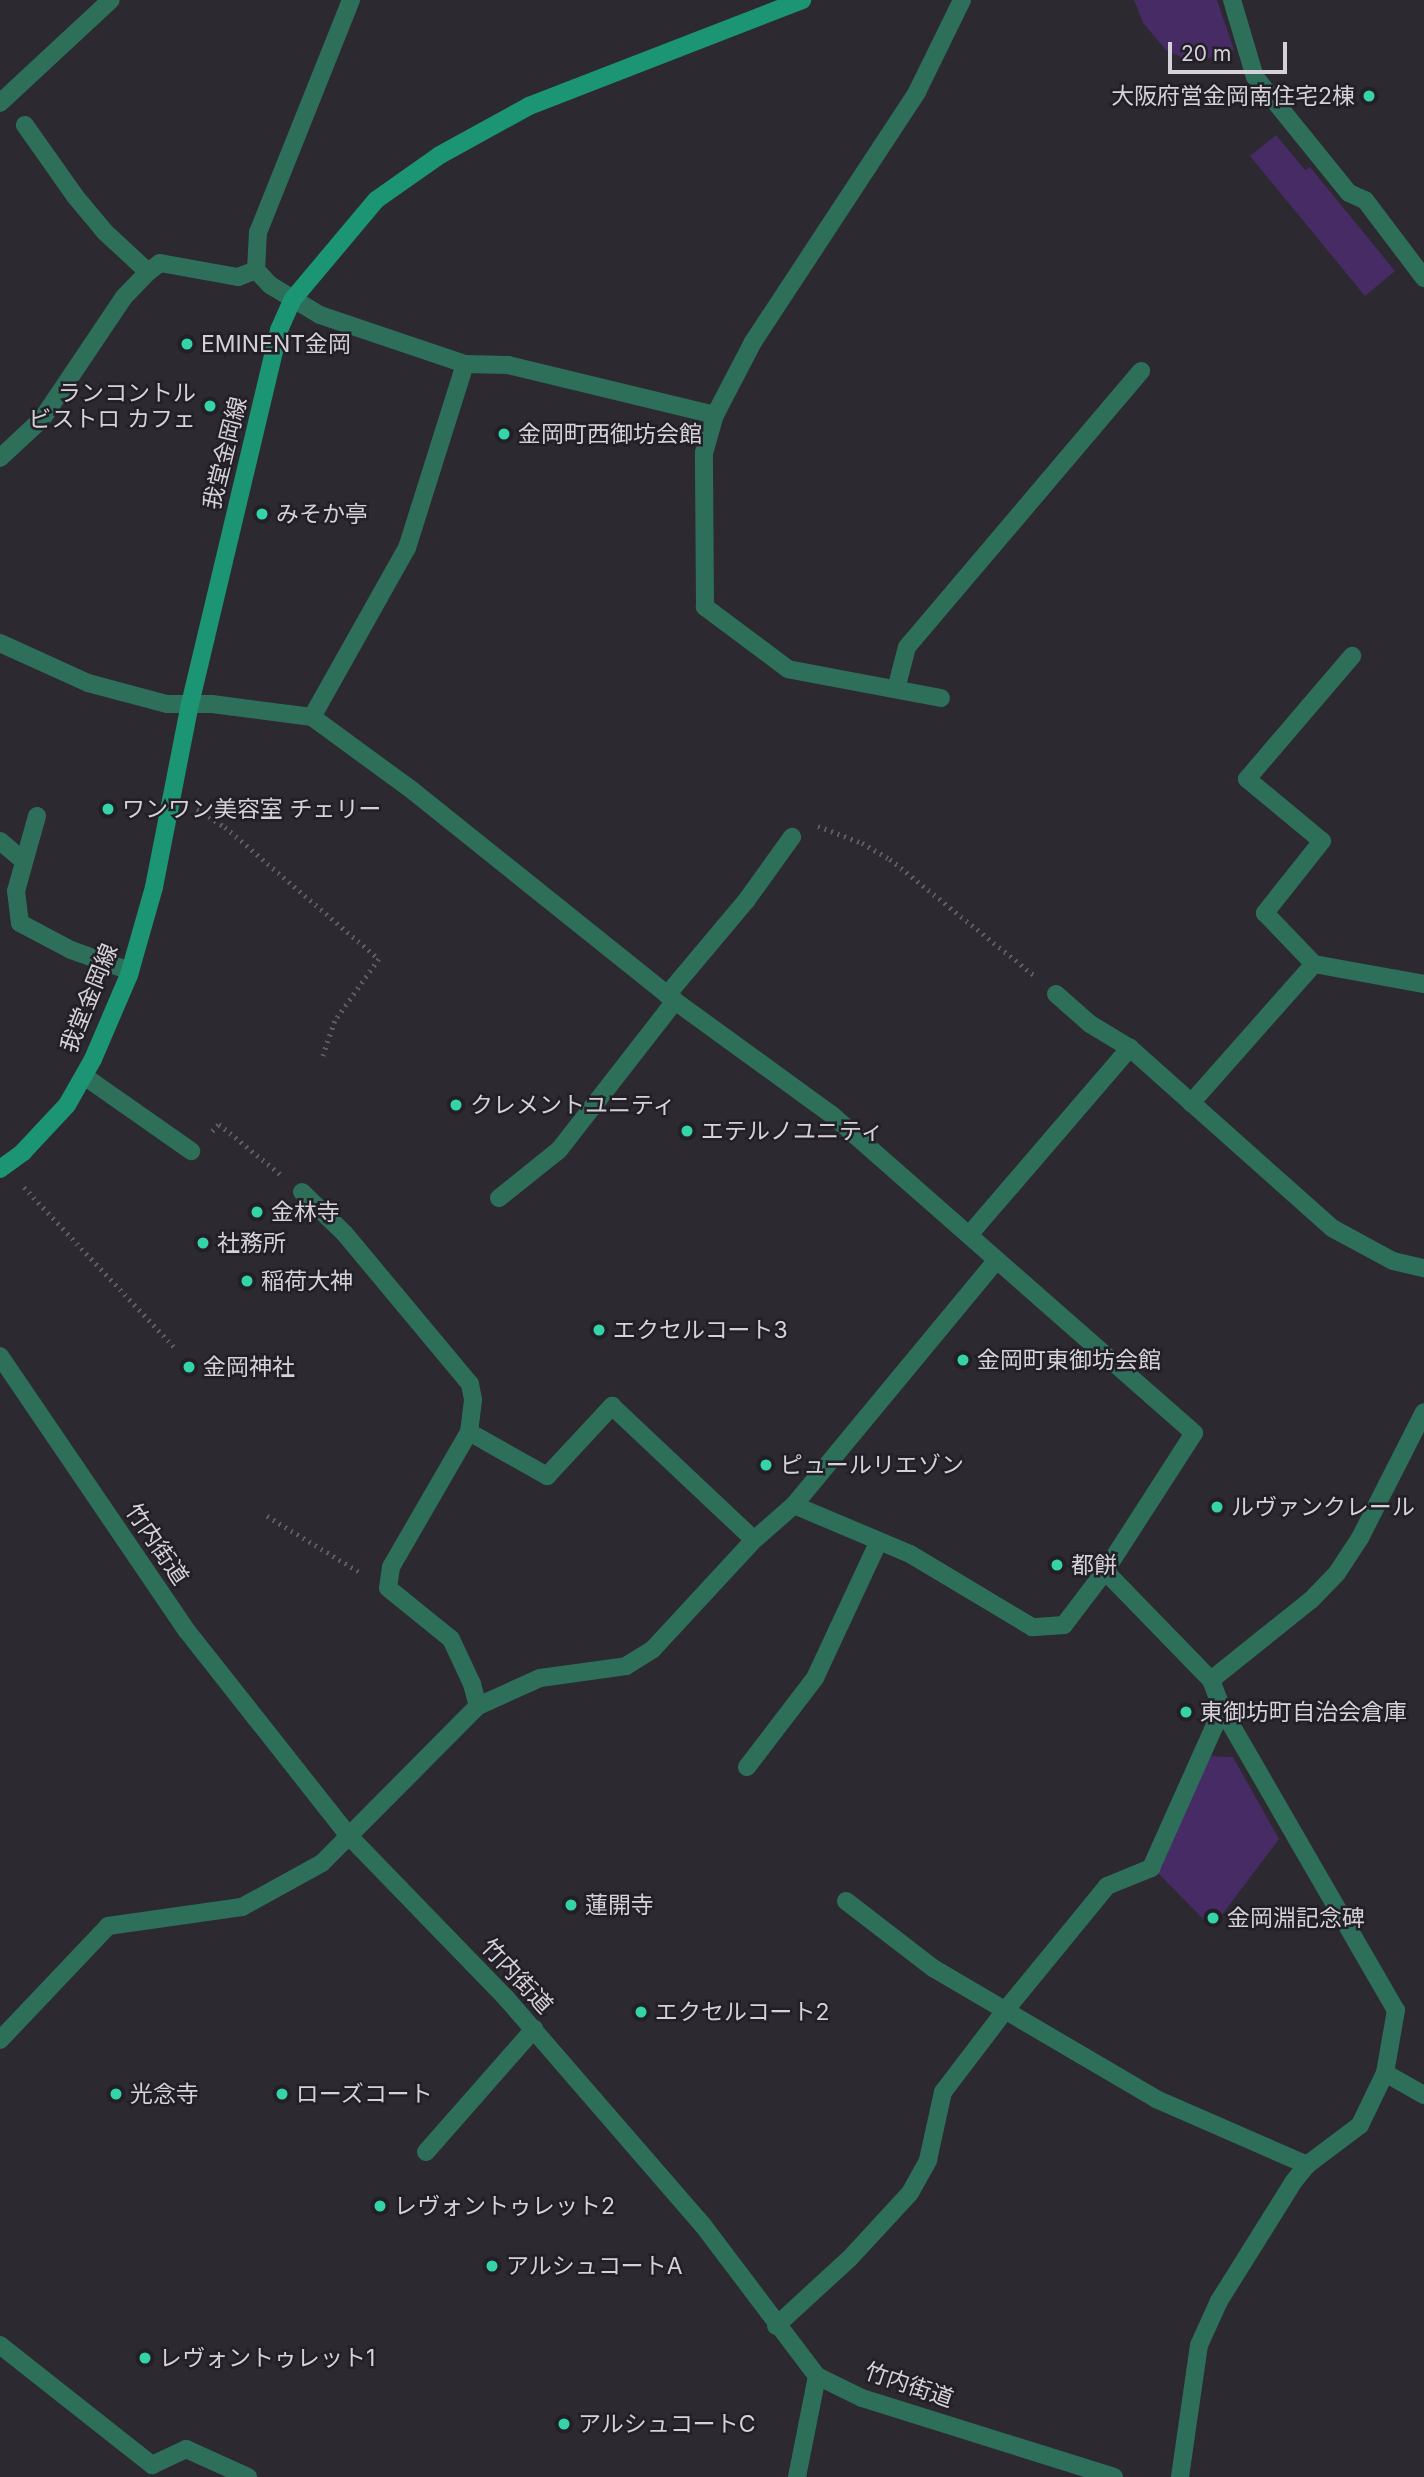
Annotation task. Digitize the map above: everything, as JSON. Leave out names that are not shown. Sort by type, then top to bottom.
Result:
[{"type":"main road","name":"我堂金岡線","points":[[3,1167],[67,1105],[84,1076],[130,971],[154,887],[190,704],[279,330],[293,299],[376,200],[440,155],[528,106],[802,0]]},
{"type":"street","points":[[0,103],[111,0]]},
{"type":"street","points":[[351,0],[258,232],[256,270],[270,285],[320,314],[465,364],[508,365],[715,415]]},
{"type":"street","points":[[942,698],[788,669],[705,607],[704,453],[715,415],[753,342],[917,92],[962,0]]},
{"type":"street","points":[[1232,0],[1255,77],[1349,193],[1365,200],[1424,278]]},
{"type":"street","points":[[25,125],[75,196],[105,232],[148,272]]},
{"type":"street","points":[[0,458],[41,419],[124,297],[160,263],[238,277],[256,270]]},
{"type":"street","points":[[312,717],[407,548],[465,364]]},
{"type":"street","points":[[896,689],[906,647],[1141,371]]},
{"type":"street","points":[[0,643],[88,683],[167,704],[312,717],[413,791],[671,998],[832,1115],[1194,1433],[1105,1571],[1064,1625],[1031,1627],[910,1554],[794,1505]]},
{"type":"street","points":[[1352,656],[1247,779],[1322,841],[1265,913],[1314,964],[1424,984]]},
{"type":"street","points":[[37,816],[16,891],[20,923],[71,950],[130,971]]},
{"type":"street","points":[[499,1198],[559,1150],[792,837]]},
{"type":"street","points":[[0,841],[23,860]]},
{"type":"street","points":[[1191,1103],[1314,964]]},
{"type":"street","points":[[1056,993],[1090,1024],[1130,1048],[1332,1228],[1393,1261],[1424,1268]]},
{"type":"street","points":[[968,1234],[1130,1048]]},
{"type":"street","points":[[84,1076],[191,1151]]},
{"type":"street","points":[[302,1192],[345,1234],[470,1384],[473,1400],[469,1432],[391,1567],[388,1588],[451,1639],[472,1684],[478,1706]]},
{"type":"street","points":[[0,2040],[107,1926],[242,1907],[323,1863],[478,1706],[540,1678],[626,1665],[653,1649],[754,1540],[794,1505],[997,1260]]},
{"type":"street","name":"竹内街道","points":[[0,1356],[187,1631],[349,1836],[534,2029],[702,2224],[776,2326],[817,2376],[862,2398],[1110,2477]]},
{"type":"street","points":[[469,1432],[547,1476],[612,1406],[754,1540]]},
{"type":"street","points":[[1211,1680],[1311,1600],[1337,1573],[1360,1538],[1423,1417]]},
{"type":"street","points":[[747,1767],[815,1678],[879,1541]]},
{"type":"street","points":[[1105,1571],[1211,1680],[1222,1709],[1396,2010],[1385,2073],[1360,2125],[1307,2165],[1219,2301],[1199,2345],[1180,2477]]},
{"type":"street","points":[[776,2326],[850,2258],[910,2193],[929,2160],[943,2092],[1004,2012],[1107,1886],[1150,1868],[1222,1709]]},
{"type":"street","points":[[846,1901],[933,1968],[1004,2012],[1156,2099],[1307,2165]]},
{"type":"street","points":[[426,2152],[534,2029]]},
{"type":"street","points":[[1385,2073],[1424,2095]]},
{"type":"street","points":[[0,2346],[147,2471],[186,2449],[248,2477]]},
{"type":"street","points":[[797,2477],[817,2376]]},
{"type":"path","points":[[172,794],[225,827],[379,959],[335,1021],[323,1056]]},
{"type":"path","points":[[792,837],[819,826],[890,859],[1056,993]]},
{"type":"path","points":[[191,1151],[219,1124],[302,1192]]},
{"type":"path","points":[[3,1167],[174,1347]]},
{"type":"path","points":[[267,1516],[388,1588]]},
{"type":"shaded area","points":[[1134,0],[1217,0],[1234,50],[1207,59],[1183,58],[1166,50],[1143,23]]},
{"type":"shaded area","points":[[1276,135],[1305,170],[1310,167],[1395,271],[1365,296],[1250,156]]},
{"type":"shaded area","points":[[1209,1756],[1233,1757],[1279,1839],[1212,1928],[1158,1873]]},
{"type":"place","name":"大阪府営金岡南住宅2棟","points":[[1369,96]]},
{"type":"place","name":"EMINENT金岡","points":[[187,344]]},
{"type":"place","name":"ランコントル ビストロ カフェ","points":[[210,406]]},
{"type":"place","name":"金岡町西御坊会館","points":[[504,434]]},
{"type":"place","name":"みそか亭","points":[[262,514]]},
{"type":"place","name":"ワンワン美容室 チェリー","points":[[108,809]]},
{"type":"place","name":"クレメントユニティ","points":[[456,1105]]},
{"type":"place","name":"エテルノユニティ","points":[[687,1131]]},
{"type":"place","name":"金林寺","points":[[257,1212]]},
{"type":"place","name":"社務所","points":[[203,1243]]},
{"type":"place","name":"稲荷大神","points":[[247,1281]]},
{"type":"place","name":"エクセルコート3","points":[[599,1330]]},
{"type":"place","name":"金岡町東御坊会館","points":[[963,1360]]},
{"type":"place","name":"金岡神社","points":[[189,1367]]},
{"type":"place","name":"ピュールリエゾン","points":[[766,1465]]},
{"type":"place","name":"ルヴァンクレール","points":[[1217,1507]]},
{"type":"place","name":"都餅","points":[[1057,1565]]},
{"type":"place","name":"東御坊町自治会倉庫","points":[[1186,1712]]},
{"type":"place","name":"蓮開寺","points":[[571,1905]]},
{"type":"place","name":"金岡淵記念碑","points":[[1213,1918]]},
{"type":"place","name":"エクセルコート2","points":[[641,2012]]},
{"type":"place","name":"光念寺","points":[[116,2094]]},
{"type":"place","name":"ローズコート","points":[[282,2094]]},
{"type":"place","name":"レヴォントゥレット2","points":[[380,2206]]},
{"type":"place","name":"アルシュコートA","points":[[492,2266]]},
{"type":"place","name":"レヴォントゥレット1","points":[[145,2358]]},
{"type":"place","name":"アルシュコートC","points":[[564,2424]]}]
